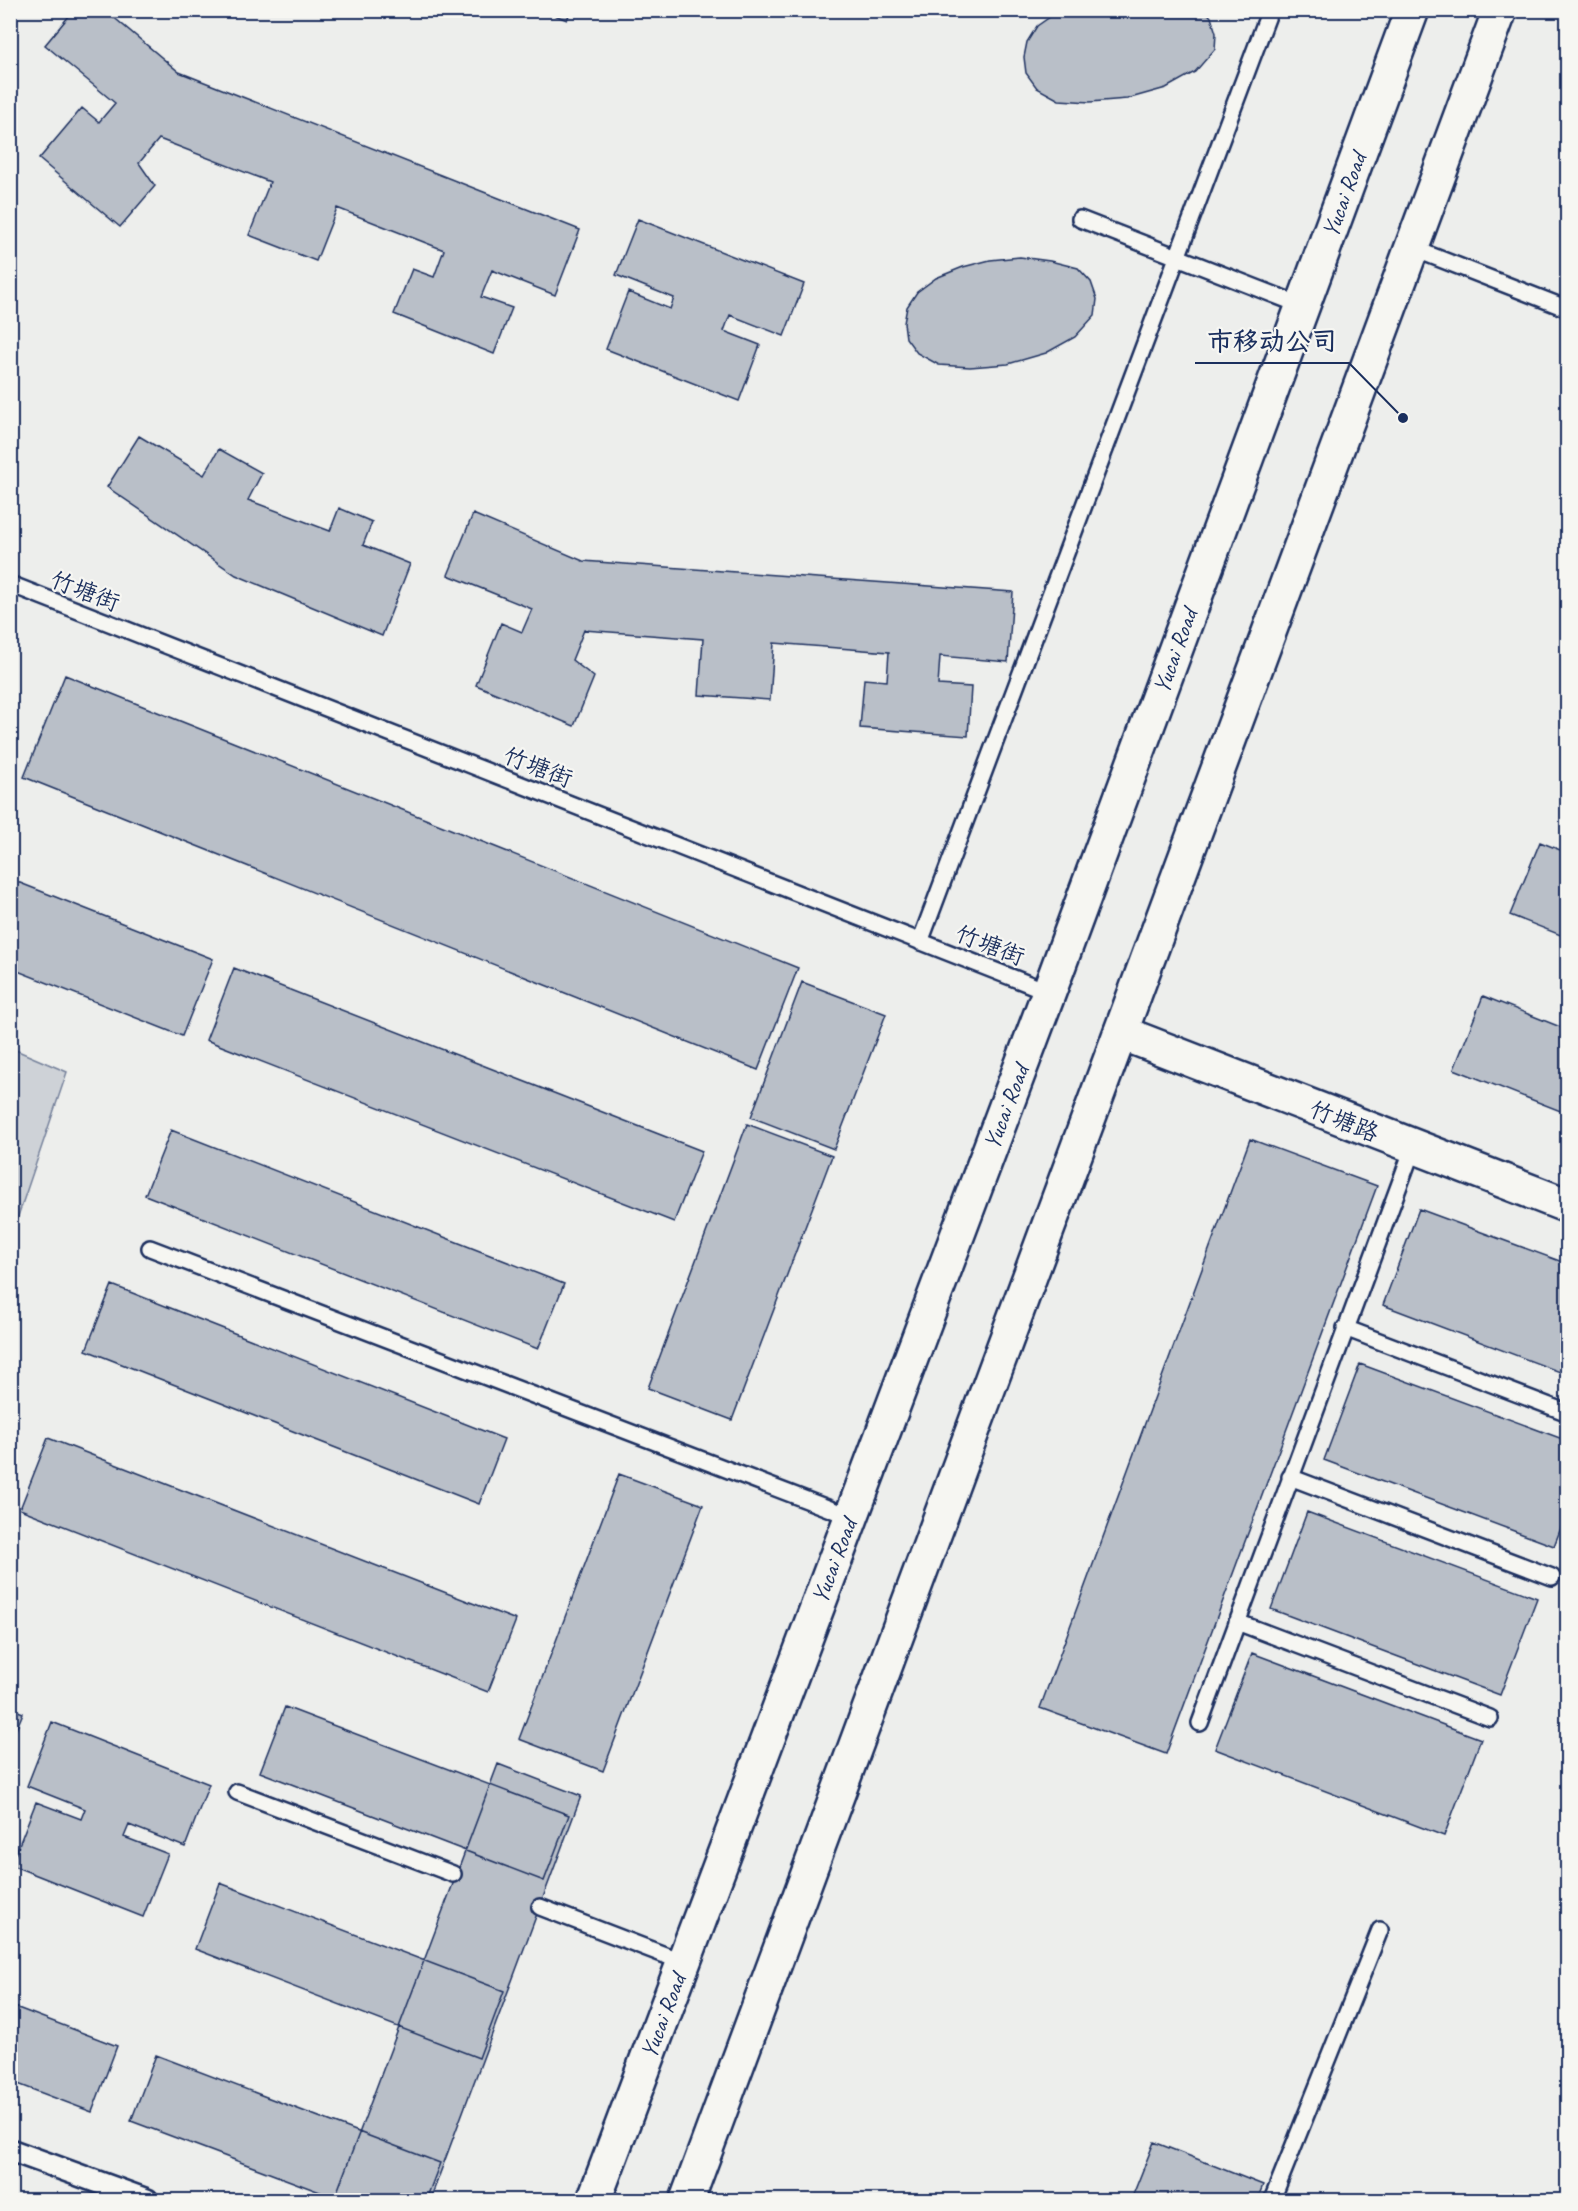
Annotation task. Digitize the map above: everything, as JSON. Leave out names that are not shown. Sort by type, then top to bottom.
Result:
[{"type":"main road","name":"Yucai Road","points":[[594,2200],[1049,992],[1412,10]]},
{"type":"main road","points":[[687,2200],[1500,10]]},
{"type":"main road","name":"竹塘路","points":[[1122,1033],[1413,1148],[1568,1206]]},
{"type":"street","points":[[10,2150],[147,2200]]},
{"type":"lane","points":[[920,942],[1270,10]]},
{"type":"lane","points":[[1080,219],[1303,306]]},
{"type":"lane","points":[[1412,248],[1568,309]]},
{"type":"lane","name":"竹塘街","points":[[10,584],[1049,992]]},
{"type":"lane","points":[[1200,1723],[1413,1148]]},
{"type":"lane","points":[[150,1248],[851,1517]]},
{"type":"lane","points":[[1345,1328],[1568,1413]]},
{"type":"lane","points":[[1290,1477],[1552,1577]]},
{"type":"lane","points":[[1238,1622],[1490,1718]]},
{"type":"lane","points":[[237,1792],[453,1874]]},
{"type":"lane","points":[[540,1907],[683,1962]]},
{"type":"lane","points":[[1272,2200],[1380,1930]]},
{"type":"shaded area","points":[[11,1048],[67,1072],[11,1237]]},
{"type":"building","points":[[74,10],[105,10],[179,72],[580,230],[555,295],[492,270],[481,297],[512,308],[494,354],[394,314],[412,269],[434,277],[444,250],[337,208],[316,261],[249,235],[270,182],[159,139],[139,163],[155,186],[120,227],[39,159],[82,108],[99,122],[115,103],[45,45]]},
{"type":"building","points":[[542,10],[571,10],[567,20]]},
{"type":"building","points":[[1060,10],[1205,10],[1211,17],[1216,33],[1215,49],[1195,72],[1166,88],[1127,99],[1090,102],[1059,100],[1037,88],[1026,73],[1024,57],[1027,42],[1037,26]]},
{"type":"building","points":[[638,219],[804,284],[784,336],[730,315],[724,331],[760,345],[739,401],[606,349],[628,292],[670,309],[674,298],[616,275]]},
{"type":"building","points":[[1020,257],[1078,268],[1091,282],[1097,299],[1095,315],[1075,337],[1046,353],[1008,364],[970,367],[939,365],[917,353],[906,338],[904,323],[907,307],[917,292],[936,278],[963,267],[990,260]]},
{"type":"building","points":[[139,436],[204,475],[219,449],[262,473],[248,500],[330,531],[339,508],[372,522],[363,545],[410,564],[382,636],[236,575],[107,487]]},
{"type":"building","points":[[473,514],[583,561],[1013,592],[1008,662],[940,656],[938,685],[971,687],[968,736],[860,728],[864,679],[887,681],[889,652],[774,643],[770,700],[699,695],[703,639],[584,630],[572,660],[594,677],[574,726],[476,685],[501,623],[522,632],[532,609],[448,575]]},
{"type":"building","points":[[65,675],[798,968],[758,1070],[24,777]]},
{"type":"building","points":[[1540,842],[1568,853],[1568,938],[1510,915]]},
{"type":"building","points":[[10,879],[213,959],[182,1036],[10,968]]},
{"type":"building","points":[[234,968],[702,1151],[674,1222],[206,1040]]},
{"type":"building","points":[[802,982],[886,1014],[834,1149],[751,1117]]},
{"type":"building","points":[[1483,996],[1568,1030],[1568,1114],[1454,1069]]},
{"type":"building","points":[[747,1124],[832,1156],[732,1420],[648,1388]]},
{"type":"building","points":[[171,1130],[564,1284],[538,1349],[145,1195]]},
{"type":"building","points":[[1250,1139],[1377,1186],[1166,1754],[1040,1708]]},
{"type":"building","points":[[1419,1209],[1568,1264],[1568,1375],[1383,1305]]},
{"type":"building","points":[[112,1285],[504,1439],[479,1504],[86,1350]]},
{"type":"building","points":[[1360,1364],[1568,1441],[1568,1510],[1554,1546],[1324,1460]]},
{"type":"building","points":[[48,1438],[516,1620],[488,1692],[20,1509]]},
{"type":"building","points":[[619,1474],[703,1505],[603,1771],[519,1739]]},
{"type":"building","points":[[1307,1512],[1537,1598],[1500,1695],[1271,1609]]},
{"type":"building","points":[[1252,1653],[1481,1739],[1444,1836],[1215,1749]]},
{"type":"building","points":[[285,1707],[569,1815],[544,1881],[260,1772]]},
{"type":"building","points":[[10,1708],[23,1713],[10,1744]]},
{"type":"building","points":[[52,1722],[209,1784],[185,1847],[129,1825],[124,1837],[168,1854],[143,1917],[11,1865],[36,1802],[81,1819],[85,1809],[27,1786]]},
{"type":"building","points":[[498,1764],[581,1796],[430,2200],[334,2200]]},
{"type":"building","points":[[220,1883],[504,1991],[479,2058],[195,1949]]},
{"type":"building","points":[[10,2005],[117,2046],[92,2112],[10,2081]]},
{"type":"building","points":[[156,2055],[440,2163],[426,2200],[341,2200],[131,2121]]},
{"type":"building","points":[[1154,2142],[1263,2185],[1257,2200],[1131,2200]]},
{"type":"place","name":"市移动公司","points":[[1403,418]]}]
